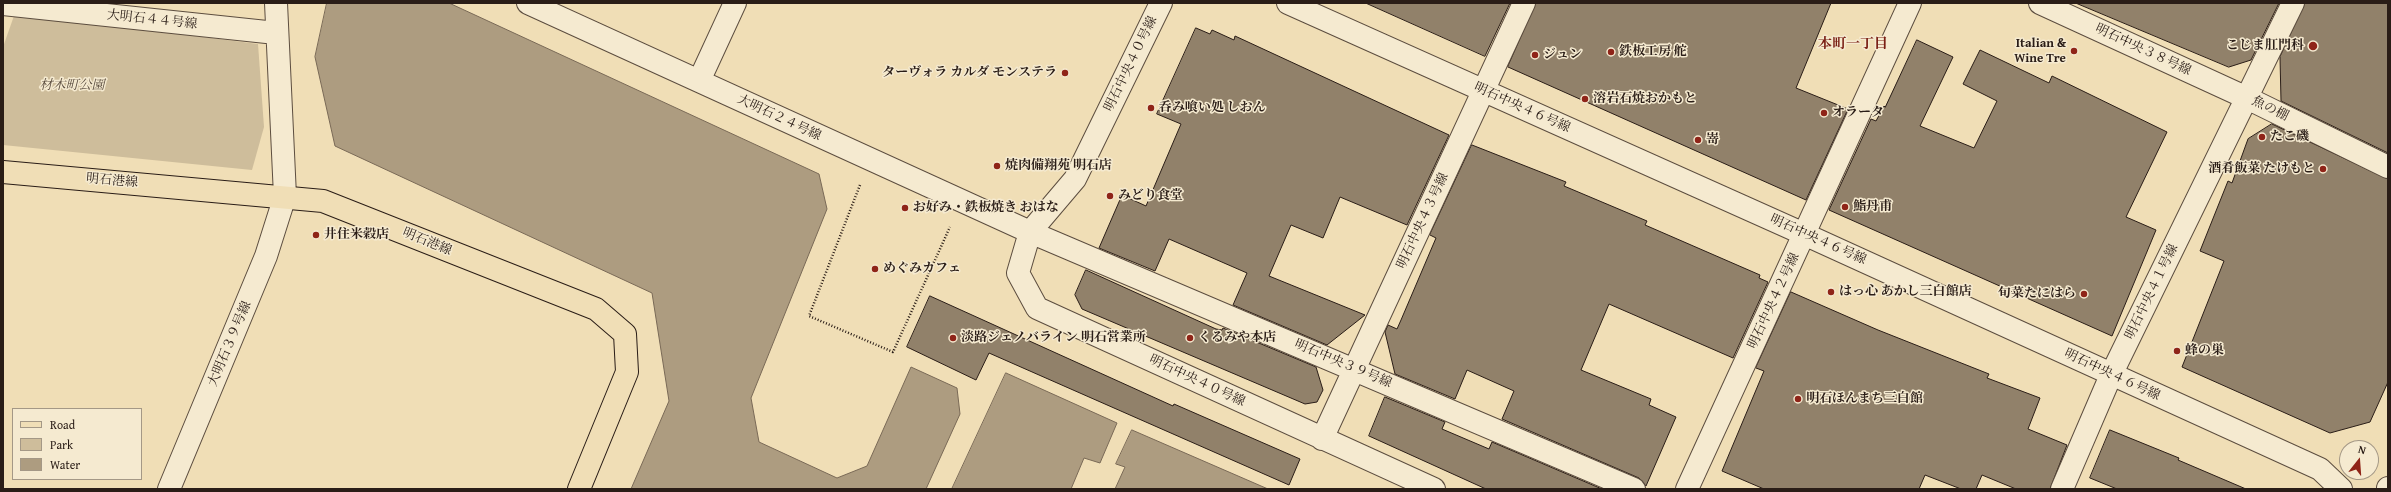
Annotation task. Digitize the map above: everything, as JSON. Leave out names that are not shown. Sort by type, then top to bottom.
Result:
[{"type":"main road","name":"明石港線","points":[[3,172],[285,196],[323,201],[596,309],[625,334],[627,372],[579,489]]},
{"type":"street","points":[[276,3],[276,33],[285,196]]},
{"type":"street","name":"大明石２４号線","points":[[528,3],[869,160],[1030,232]]},
{"type":"street","points":[[699,81],[734,3]]},
{"type":"street","name":"明石中央４０号線","points":[[1161,3],[1075,179],[1030,232],[1018,273],[1037,308],[1434,489]]},
{"type":"street","name":"明石中央４６号線","points":[[1288,3],[1804,234],[2320,469],[2340,489]]},
{"type":"street","name":"明石中央４３号線","points":[[1322,439],[1524,3]]},
{"type":"street","name":"明石中央４２号線","points":[[1687,489],[1910,3]]},
{"type":"street","name":"明石中央３８号線","points":[[2040,3],[2247,98]]},
{"type":"street","name":"魚の棚","points":[[2293,3],[2247,98],[2388,167]]},
{"type":"street","name":"大明石４４号線","points":[[3,4],[276,33]]},
{"type":"street","name":"明石中央４１号線","points":[[2062,489],[2111,375],[2247,98]]},
{"type":"street","name":"大明石３９号線","points":[[169,489],[266,256],[285,196]]},
{"type":"street","name":"明石中央３９号線","points":[[1030,232],[1634,489]]},
{"type":"path","points":[[869,160],[809,316],[893,352],[962,201]]},
{"type":"green space","name":"材木町公園","points":[[15,13],[258,44],[264,127],[252,170],[3,145],[3,47]]},
{"type":"water","points":[[327,3],[449,3],[819,174],[827,209],[751,398],[759,442],[837,478],[867,466],[911,367],[957,388],[960,414],[926,489],[631,489],[669,401],[652,293],[335,146],[315,57]]},
{"type":"water","points":[[1006,373],[1117,423],[1100,463],[1084,458],[1071,489],[952,489]]},
{"type":"water","points":[[1132,430],[1268,489],[1115,489],[1125,467],[1116,464]]},
{"type":"building","points":[[1366,3],[1510,3],[1485,56]]},
{"type":"building","points":[[1536,3],[1831,3],[1796,88],[1848,109],[1806,200],[1508,67]]},
{"type":"building","points":[[2076,3],[2279,3],[2251,60],[2229,67]]},
{"type":"building","points":[[2305,3],[2388,3],[2388,153],[2281,101],[2280,57]]},
{"type":"building","points":[[1196,28],[1210,34],[1212,30],[1234,40],[1235,36],[1449,135],[1407,225],[1340,197],[1323,238],[1291,225],[1269,276],[1365,315],[1327,345],[1233,305],[1247,273],[1169,239],[1155,271],[1099,248],[1122,195],[1146,206],[1181,124],[1157,114]]},
{"type":"building","points":[[1917,40],[1953,57],[1920,126],[1974,148],[1997,101],[1963,84],[1980,50],[2049,83],[2052,76],[2167,132],[2126,217],[2156,230],[2112,336],[1829,210],[1871,119],[1876,121],[1884,106],[1885,107]]},
{"type":"building","points":[[2272,124],[2388,179],[2388,382],[2370,422],[2330,433],[2182,367],[2224,261],[2200,251],[2228,181],[2232,183],[2248,139]]},
{"type":"building","points":[[1472,145],[1566,182],[1564,186],[1647,221],[1645,225],[1760,275],[1759,278],[1768,282],[1733,358],[1609,304],[1581,370],[1651,399],[1649,405],[1676,417],[1646,486],[1639,478],[1502,419],[1514,391],[1467,370],[1455,399],[1395,374],[1385,332],[1388,325],[1397,329],[1436,238],[1430,235]]},
{"type":"building","points":[[1086,270],[1216,329],[1222,330],[1223,328],[1316,367],[1323,390],[1317,402],[1305,404],[1082,309],[1075,295]]},
{"type":"building","points":[[1791,292],[1878,330],[1989,374],[1987,378],[2040,398],[2028,429],[2067,445],[2050,489],[2016,489],[1982,475],[1976,489],[1961,489],[1925,475],[1919,489],[1764,489],[1722,471],[1764,371],[1756,368]]},
{"type":"building","points":[[930,296],[1173,406],[1174,404],[1300,459],[1289,485],[989,353],[976,380],[907,347]]},
{"type":"building","points":[[1385,397],[1445,422],[1442,429],[1489,449],[1492,442],[1602,489],[1486,489],[1369,436]]},
{"type":"building","points":[[2110,430],[2179,458],[2178,460],[2246,489],[2117,489],[2090,478]]},
{"type":"place","name":"こじま肛門科","points":[[2313,46]]},
{"type":"place","name":"Italian & Wine Tre","points":[[2074,51]]},
{"type":"place","name":"鉄板工房 舵","points":[[1611,52]]},
{"type":"place","name":"ジュン","points":[[1535,55]]},
{"type":"place","name":"ターヴォラ カルダ モンステラ","points":[[1065,73]]},
{"type":"place","name":"溶岩石焼おかもと","points":[[1585,99]]},
{"type":"place","name":"呑み喰い処 しおん","points":[[1151,108]]},
{"type":"place","name":"オラータ","points":[[1824,113]]},
{"type":"place","name":"たこ磯","points":[[2262,137]]},
{"type":"place","name":"嵜","points":[[1698,140]]},
{"type":"place","name":"焼肉備翔苑 明石店","points":[[997,166]]},
{"type":"place","name":"酒肴飯菜 たけもと","points":[[2323,169]]},
{"type":"place","name":"みどり食堂","points":[[1110,196]]},
{"type":"place","name":"鮨丹甫","points":[[1845,207]]},
{"type":"place","name":"お好み・鉄板焼き おはな","points":[[905,208]]},
{"type":"place","name":"井住米穀店","points":[[316,235]]},
{"type":"place","name":"めぐみカフェ","points":[[875,269]]},
{"type":"place","name":"はっ心 あかし三白館店","points":[[1831,292]]},
{"type":"place","name":"旬菜たにはら","points":[[2084,294]]},
{"type":"place","name":"淡路ジェノバライン 明石営業所","points":[[953,338]]},
{"type":"place","name":"くるみや本店","points":[[1190,338]]},
{"type":"place","name":"蜂の巣","points":[[2177,351]]},
{"type":"place","name":"明石ほんまち三白館","points":[[1798,399]]},
{"type":"district","name":"本町一丁目","points":[[1853,44]]}]
